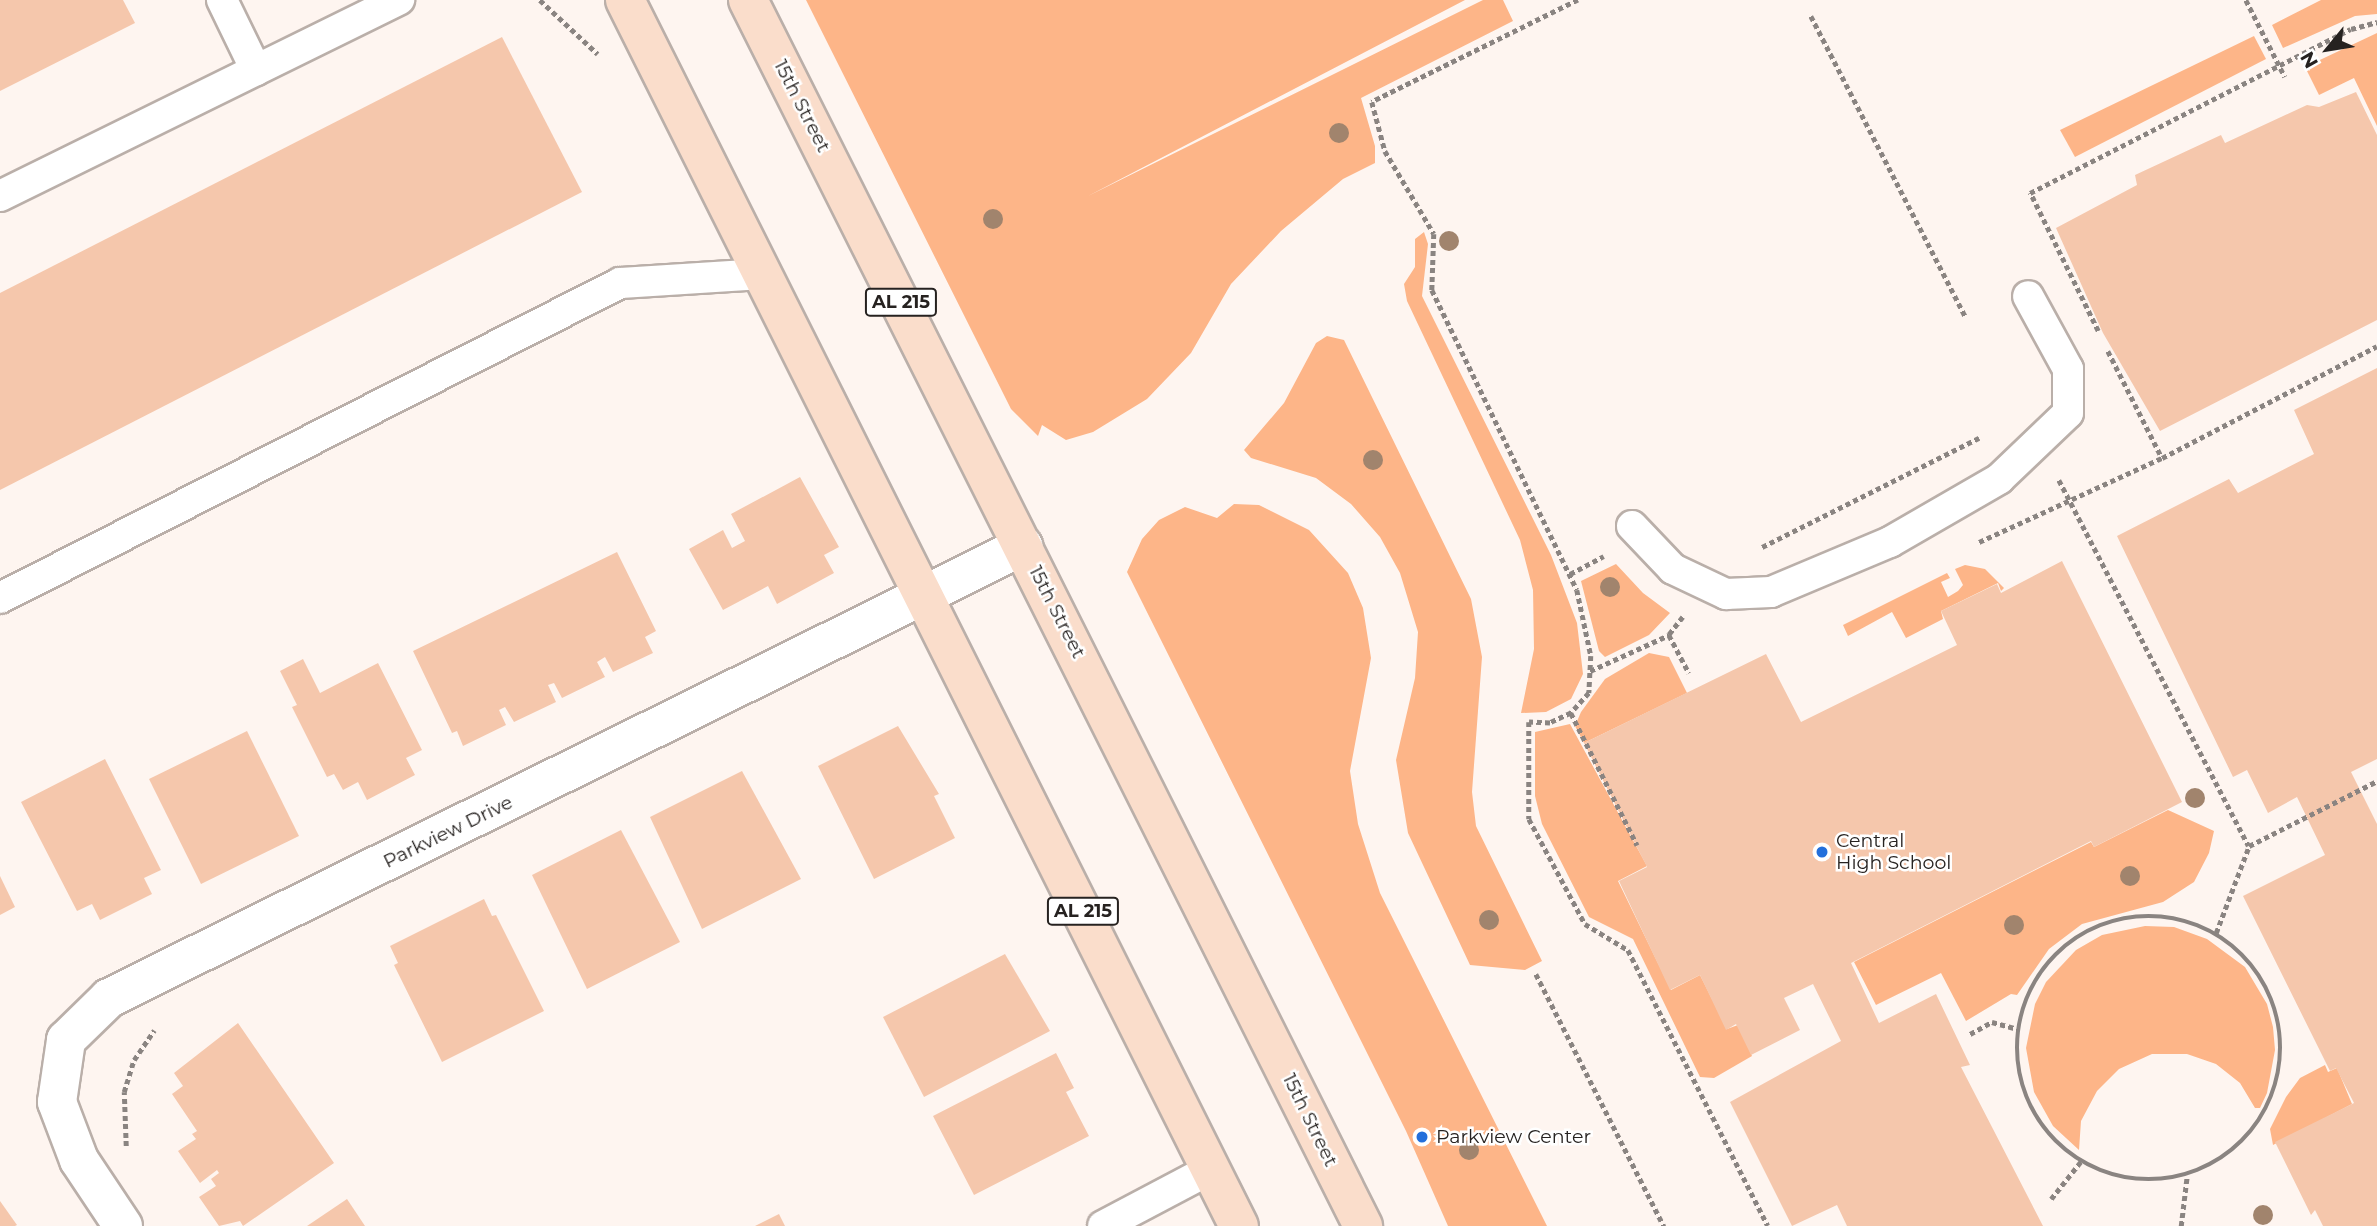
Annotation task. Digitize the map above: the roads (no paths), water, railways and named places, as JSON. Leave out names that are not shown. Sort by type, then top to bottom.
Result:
[{"type":"main road","name":"AL 215","points":[[625,0],[927,596],[1239,1226]]},
{"type":"main road","name":"15th Street","points":[[748,0],[1363,1226]]},
{"type":"street","name":"Parkview Drive","points":[[123,1226],[79,1160],[57,1102],[66,1040],[109,998],[927,596],[1023,546]]},
{"type":"lane","points":[[222,0],[256,70]]},
{"type":"lane","points":[[0,196],[399,0]]},
{"type":"lane","points":[[0,598],[620,283],[763,274]]},
{"type":"lane","points":[[1632,526],[1673,569],[1726,594],[1771,592],[1890,542],[1999,479],[2068,413],[2068,369],[2028,296]]},
{"type":"lane","points":[[1103,1226],[1211,1169]]},
{"type":"place","name":"Central High School","points":[[1822,852]]},
{"type":"place","name":"Parkview Center","points":[[1422,1137]]}]
